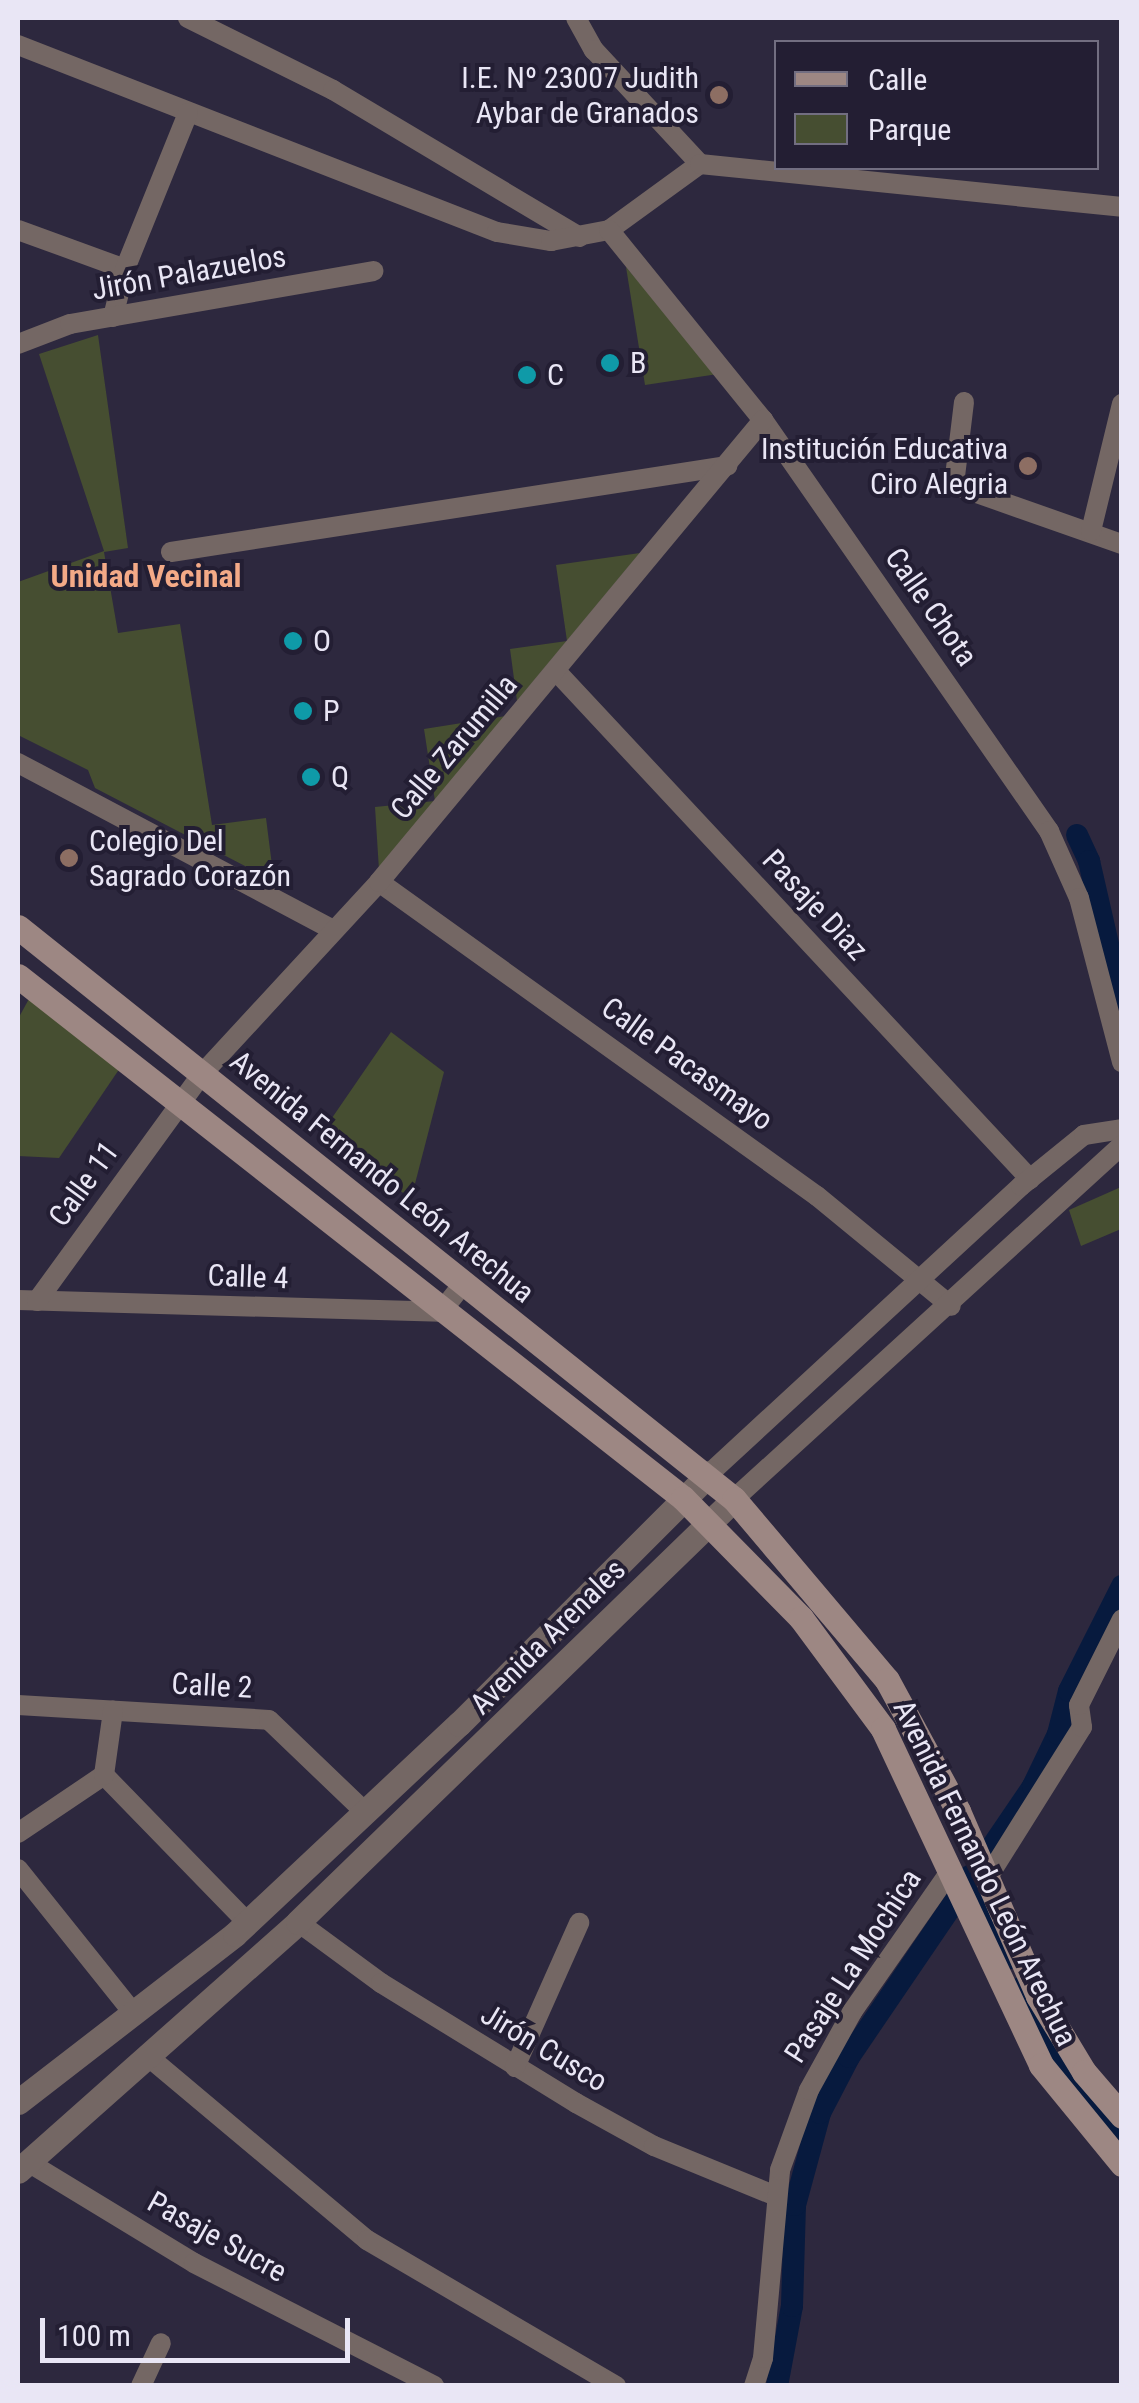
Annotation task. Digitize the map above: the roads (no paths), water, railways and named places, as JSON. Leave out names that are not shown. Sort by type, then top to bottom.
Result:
[{"type":"main road","name":"Avenida Fernando León Arechua","points":[[18,927],[463,1284],[710,1473],[887,1680],[988,1877],[1038,1996],[1084,2072],[1122,2116]]},
{"type":"main road","points":[[18,976],[441,1312],[684,1498]]},
{"type":"main road","name":"Avenida Fernando León Arechua","points":[[684,1498],[801,1618],[853,1685],[902,1765],[1041,2065],[1122,2164]]},
{"type":"street","points":[[188,18],[333,90],[580,237]]},
{"type":"street","points":[[576,18],[594,50],[700,164],[1122,207]]},
{"type":"street","points":[[18,44],[460,222],[551,242],[609,230],[700,164]]},
{"type":"street","points":[[113,316],[125,270],[188,113]]},
{"type":"street","points":[[18,230],[125,270]]},
{"type":"street","name":"Calle Chota","points":[[609,230],[764,420],[1062,854],[1122,1062]]},
{"type":"street","name":"Jirón Palazuelos","points":[[18,344],[113,316],[373,271]]},
{"type":"street","points":[[964,402],[954,486],[1091,530],[1122,544]]},
{"type":"street","points":[[1091,530],[1122,404]]},
{"type":"street","name":"Calle Zarumilla","points":[[181,1104],[202,1074],[379,882],[764,420]]},
{"type":"street","points":[[171,552],[727,466]]},
{"type":"street","name":"Pasaje Diaz","points":[[556,671],[1030,1179]]},
{"type":"street","points":[[18,764],[333,930]]},
{"type":"street","name":"Calle Pacasmayo","points":[[379,882],[693,1104],[921,1278],[952,1306]]},
{"type":"street","name":"Calle 11","points":[[27,1301],[181,1104]]},
{"type":"street","name":"Avenida Arenales","points":[[18,2102],[135,2014],[247,1922],[365,1812],[710,1473],[1030,1179],[1084,1135],[1122,1129]]},
{"type":"street","name":"Avenida Arenales","points":[[23,2166],[150,2058],[298,1922],[710,1521],[952,1306],[1122,1145]]},
{"type":"street","points":[[441,1312],[463,1284]]},
{"type":"street","name":"Calle 4","points":[[27,1301],[441,1312]]},
{"type":"street","points":[[988,1877],[1082,1727],[1079,1705],[1122,1618]]},
{"type":"street","name":"Calle 2","points":[[18,1705],[112,1717],[270,1720],[365,1812]]},
{"type":"street","points":[[18,1832],[104,1775],[112,1717]]},
{"type":"street","points":[[104,1775],[247,1922]]},
{"type":"street","points":[[18,1869],[135,2014]]},
{"type":"street","name":"Pasaje La Mochica","points":[[754,2386],[764,2344],[776,2196],[830,2048],[949,1873]]},
{"type":"street","name":"Jirón Cusco","points":[[298,1922],[316,1942],[514,2067],[654,2146],[776,2196]]},
{"type":"street","points":[[514,2067],[579,1923]]},
{"type":"street","points":[[150,2058],[367,2240],[616,2386]]},
{"type":"street","name":"Pasaje Sucre","points":[[23,2166],[194,2263],[434,2386]]},
{"type":"street","points":[[141,2386],[161,2344]]},
{"type":"waterway","points":[[1077,835],[1089,861],[1122,1005]]},
{"type":"waterway","points":[[777,2386],[792,2306],[795,2205],[820,2113],[849,2057],[1033,1786],[1058,1734],[1069,1691],[1122,1586]]},
{"type":"waterway","points":[[970,1876],[1009,1958]]},
{"type":"waterway","points":[[1022,1987],[1071,2075],[1122,2137]]},
{"type":"place","name":"I.E. Nº 23007 Judith Aybar de Granados","points":[[719,95]]},
{"type":"place","name":"B","points":[[610,363]]},
{"type":"place","name":"C","points":[[527,375]]},
{"type":"place","name":"Institución Educativa Ciro Alegria","points":[[1028,466]]},
{"type":"place","name":"O","points":[[293,641]]},
{"type":"place","name":"P","points":[[303,711]]},
{"type":"place","name":"Q","points":[[311,777]]},
{"type":"place","name":"Colegio Del Sagrado Corazón","points":[[69,858]]},
{"type":"district","name":"Unidad Vecinal","points":[[146,576]]}]
